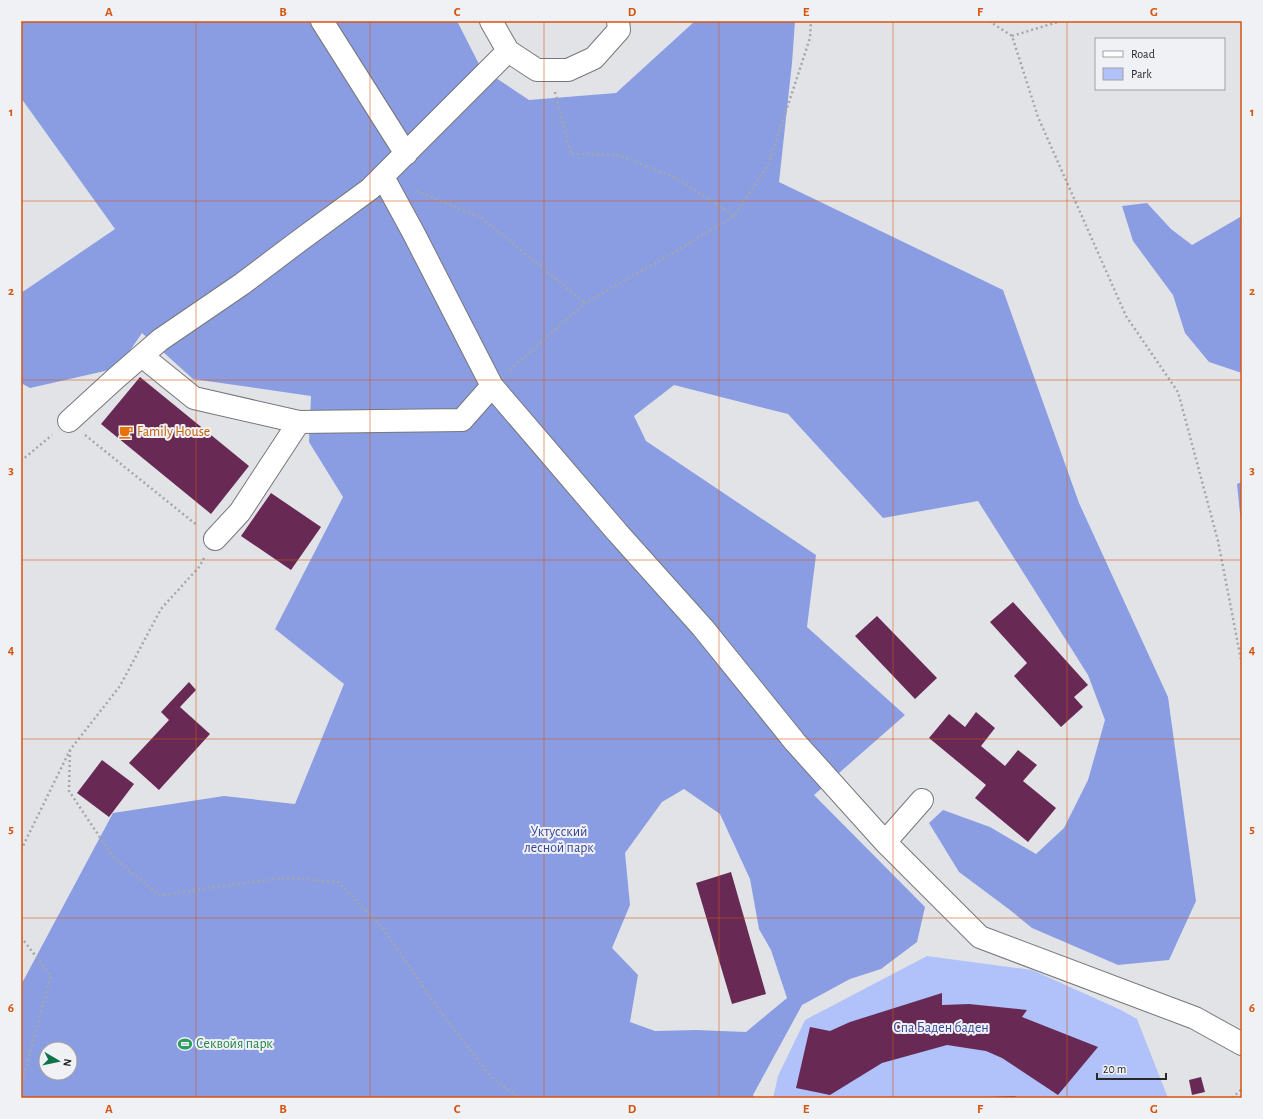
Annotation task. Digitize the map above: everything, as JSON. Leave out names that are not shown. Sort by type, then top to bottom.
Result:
[{"type":"lane","points":[[322,21],[406,154]]},
{"type":"lane","points":[[491,21],[508,51],[537,70],[568,70],[594,58],[619,30],[618,21]]},
{"type":"lane","points":[[69,421],[160,340],[242,284],[370,189],[508,51]]},
{"type":"lane","points":[[383,177],[414,232],[492,386],[617,532],[703,628],[795,742],[885,842],[980,937],[1126,1002],[1195,1018],[1242,1044]]},
{"type":"lane","points":[[142,356],[194,398],[299,422],[462,420],[492,386]]},
{"type":"lane","points":[[215,539],[240,512],[299,422]]},
{"type":"lane","points":[[885,842],[922,800]]},
{"type":"path","points":[[492,386],[585,303],[734,216],[769,162],[810,38],[811,21]]},
{"type":"path","points":[[988,21],[1012,36],[1038,117],[1126,316],[1178,392],[1218,541],[1242,665]]},
{"type":"path","points":[[1012,36],[1061,21]]},
{"type":"path","points":[[550,70],[571,154],[619,155],[678,179],[734,216]]},
{"type":"path","points":[[383,177],[482,218],[585,303]]},
{"type":"path","points":[[21,461],[69,421],[215,539],[199,567],[161,609],[120,686],[70,750],[21,850]]},
{"type":"path","points":[[70,750],[69,792],[113,857],[160,896],[284,878],[338,882],[383,928],[439,1010],[491,1078],[519,1098]]},
{"type":"path","points":[[21,937],[51,976],[21,1085]]},
{"type":"path","points":[[1232,1098],[1242,1089]]},
{"type":"green space","name":"Уктусский лесной парк","points":[[21,21],[457,21],[481,68],[529,100],[616,93],[695,21],[795,21],[779,182],[1003,290],[1079,503],[1168,697],[1196,901],[1169,960],[1118,965],[1032,928],[959,872],[929,823],[943,810],[990,827],[1036,854],[1064,828],[1088,780],[1105,720],[1088,675],[978,501],[883,518],[788,414],[674,385],[634,416],[646,441],[816,555],[807,627],[905,715],[814,795],[925,907],[917,942],[881,969],[850,979],[802,1005],[753,1095],[755,1098],[21,1098],[21,985],[113,813],[224,796],[295,804],[344,684],[275,629],[343,497],[309,442],[311,396],[193,379],[142,333],[118,368],[30,388],[21,383],[21,293],[115,229],[21,98]],"holes":[[[684,789],[720,814],[750,879],[759,929],[771,950],[787,998],[746,1032],[696,1030],[655,1031],[630,1022],[638,975],[612,948],[630,905],[625,853],[662,802]]]},
{"type":"green space","points":[[1147,203],[1171,229],[1192,245],[1242,216],[1242,373],[1209,362],[1185,333],[1173,295],[1133,241],[1122,206]]},
{"type":"green space","points":[[1242,482],[1242,533],[1237,484]]},
{"type":"green space","name":"Спа Баден баден","points":[[927,956],[1032,970],[1121,1010],[1137,1019],[1168,1098],[773,1098],[778,1076],[805,1020]]},
{"type":"building","points":[[140,377],[249,466],[211,514],[101,424]]},
{"type":"building","points":[[271,493],[321,527],[291,570],[241,536]]},
{"type":"building","points":[[1013,602],[1088,685],[1074,697],[1083,707],[1061,727],[1014,676],[1027,663],[990,622]]},
{"type":"building","points":[[877,616],[937,678],[915,699],[855,636]]},
{"type":"building","points":[[189,682],[196,690],[180,707],[210,734],[159,790],[129,763],[169,720],[161,712]]},
{"type":"building","points":[[976,712],[995,728],[981,746],[1005,766],[1018,750],[1037,765],[1023,781],[1056,808],[1028,842],[975,798],[986,785],[929,738],[949,714],[965,727]]},
{"type":"building","points":[[102,760],[134,784],[109,817],[77,793]]},
{"type":"building","points":[[731,872],[766,994],[732,1004],[696,883]]},
{"type":"building","points":[[942,993],[942,1005],[969,1004],[1027,1010],[1022,1017],[1098,1047],[1058,1095],[1002,1058],[986,1051],[947,1045],[882,1063],[830,1095],[796,1088],[810,1027],[830,1031],[850,1022]]},
{"type":"building","points":[[1201,1077],[1205,1092],[1192,1095],[1189,1080]]},
{"type":"building","points":[[1015,1096],[1017,1098],[988,1098],[988,1097]]},
{"type":"place","name":"Family House","points":[[126,432]]},
{"type":"place","name":"Секвойя парк","points":[[185,1044]]}]
